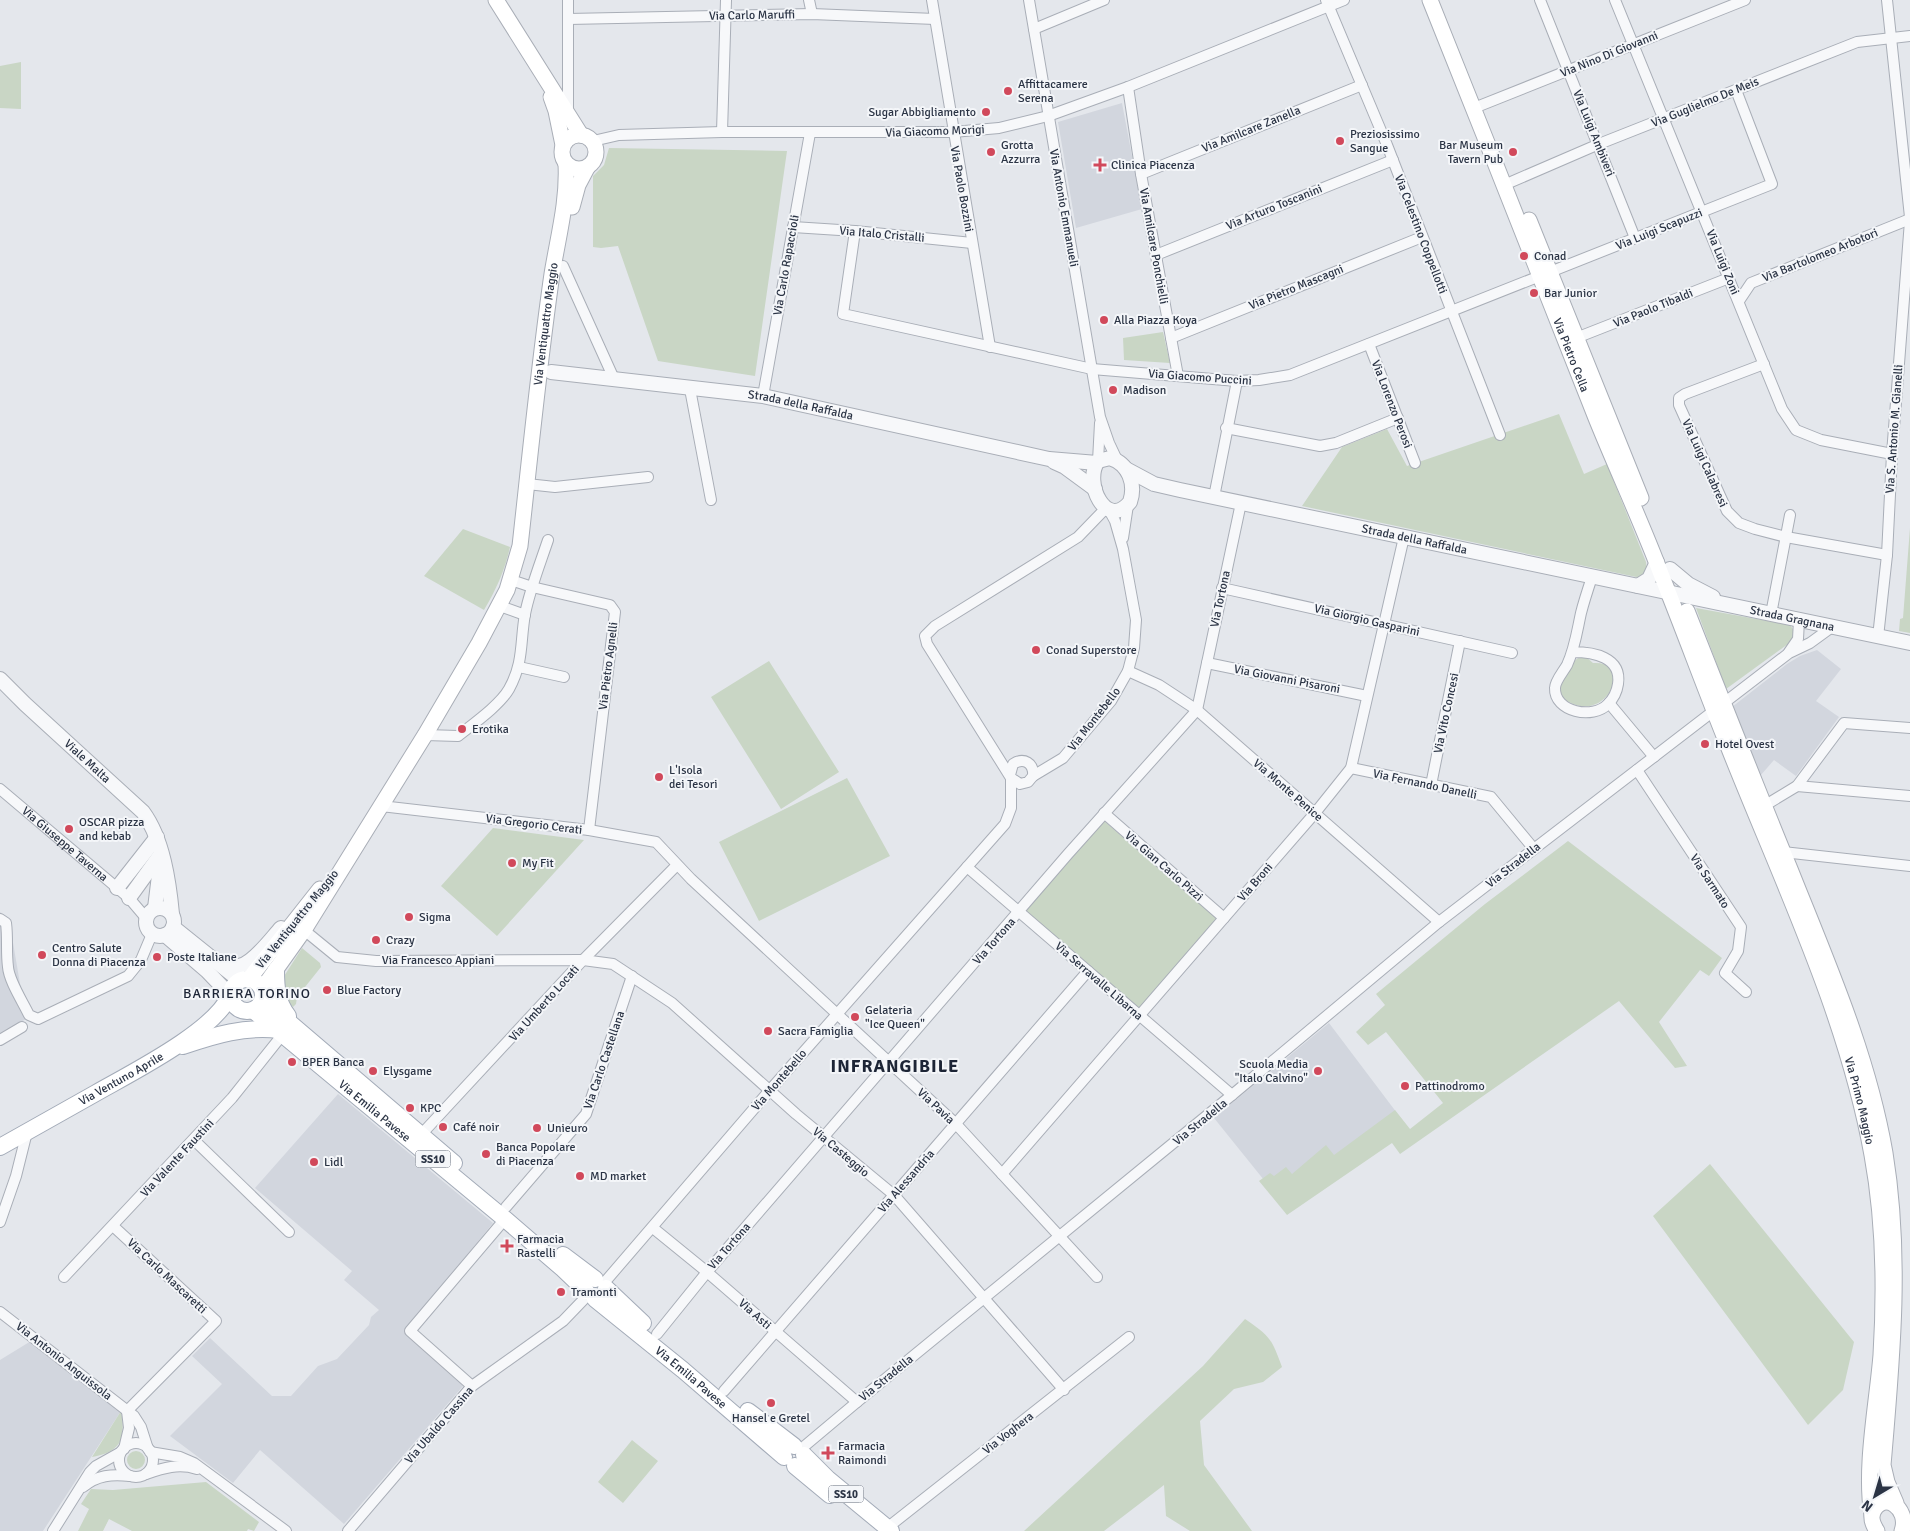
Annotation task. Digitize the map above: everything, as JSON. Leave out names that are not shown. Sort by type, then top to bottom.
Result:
[{"type":"main road","name":"Via Ventiquattro Maggio","points":[[496,0],[568,114],[587,138],[596,146],[596,158],[587,168],[578,185],[558,270],[531,485]]},
{"type":"main road","name":"Via Pietro Cella","points":[[1430,0],[1478,106]]},
{"type":"main road","name":"Via Pietro Cella","points":[[1440,0],[1478,106],[1545,275],[1607,445],[1664,566]]},
{"type":"main road","name":"Via Ventiquattro Maggio","points":[[257,1002],[276,970],[304,930],[425,734],[514,581],[550,372],[567,182],[566,164],[562,155],[563,145],[556,111],[542,72]]},
{"type":"main road","points":[[563,145],[571,136],[587,138]]},
{"type":"main road","points":[[566,164],[577,170],[587,168]]},
{"type":"main road","name":"Via Pietro Cella","points":[[1545,275],[1576,338],[1719,707]]},
{"type":"main road","name":"Via Primo Maggio","points":[[1719,707],[1764,806],[1829,965],[1867,1070],[1885,1153],[1894,1240],[1893,1346],[1883,1465],[1886,1482],[1904,1512]]},
{"type":"main road","name":"Via Primo Maggio","points":[[1719,707],[1854,1072],[1872,1156],[1882,1239],[1883,1291],[1881,1352],[1871,1464],[1870,1502],[1872,1524]]},
{"type":"main road","name":"Via Ventiquattro Maggio","points":[[244,979],[346,860]]},
{"type":"main road","points":[[171,1050],[194,1042],[246,1029],[286,1031],[276,990],[276,970]]},
{"type":"main road","points":[[230,995],[233,987],[244,979]]},
{"type":"main road","name":"SS10","points":[[230,995],[231,1000],[240,1010],[257,1002],[257,982],[244,979]]},
{"type":"main road","name":"Via Ventuno Aprile","points":[[0,1147],[171,1050],[216,1015],[227,1003],[230,995]]},
{"type":"main road","points":[[194,1042],[257,1002]]},
{"type":"main road","name":"Via Emilia Pavese","points":[[257,1002],[286,1031],[506,1213],[570,1261],[595,1289],[683,1370],[796,1455]]},
{"type":"main road","name":"Via Emilia Pavese","points":[[595,1289],[657,1334],[883,1530]]},
{"type":"main road","points":[[1872,1524],[1879,1505],[1884,1503],[1904,1512],[1906,1525],[1902,1531]]},
{"type":"street","points":[[568,0],[568,114]]},
{"type":"street","points":[[722,132],[726,0]]},
{"type":"street","points":[[809,0],[812,14]]},
{"type":"street","name":"Via Paolo Bozzini","points":[[932,0],[990,347]]},
{"type":"street","name":"Via Antonio Emmanueli","points":[[1029,0],[1100,417],[1109,443],[1122,465]]},
{"type":"street","points":[[1034,29],[1104,0]]},
{"type":"street","name":"Via Giacomo Morigi","points":[[587,138],[619,135],[722,132],[953,132],[999,128],[1048,116],[1128,87],[1327,3],[1344,0]]},
{"type":"street","name":"Via Luigi Ambiveri","points":[[1540,0],[1635,238]]},
{"type":"street","name":"Via Luigi Zoni","points":[[1615,0],[1703,211],[1782,409],[1796,430],[1821,440],[1892,454]]},
{"type":"street","name":"Via Nino Di Giovanni","points":[[1478,106],[1634,45],[1723,4],[1745,0]]},
{"type":"street","name":"Via S. Antonio M. Gianelli","points":[[1878,637],[1887,555],[1892,454],[1910,219],[1887,0]]},
{"type":"street","name":"Via Celestino Coppellotti","points":[[1327,3],[1393,160],[1500,435]]},
{"type":"street","name":"Via Carlo Maruffi","points":[[568,19],[812,14],[935,19]]},
{"type":"street","name":"Via Guglielmo De Meis","points":[[1509,183],[1663,118],[1857,42],[1910,36]]},
{"type":"street","name":"Via Amilcare Zanella","points":[[1141,174],[1362,85]]},
{"type":"street","name":"Via Amilcare Ponchielli","points":[[1128,87],[1141,174],[1178,376]]},
{"type":"street","name":"Via Luigi Scapuzzi","points":[[1545,275],[1772,184],[1736,90]]},
{"type":"street","name":"Via Carlo Rapaccioli","points":[[763,396],[810,133]]},
{"type":"street","name":"Via Arturo Toscanini","points":[[1156,255],[1393,160]]},
{"type":"street","name":"Via Bartolomeo Arbotori","points":[[1739,302],[1751,283],[1910,219]]},
{"type":"street","name":"Via Italo Cristalli","points":[[793,227],[855,231],[972,243]]},
{"type":"street","name":"Via Giacomo Puccini","points":[[855,231],[842,314],[1092,369],[1237,381],[1290,375],[1545,275]]},
{"type":"street","name":"Via Pietro Mascagni","points":[[1171,338],[1422,237]]},
{"type":"street","name":"Via Ventiquattro Maggio","points":[[558,270],[616,381]]},
{"type":"street","name":"Via Paolo Tibaldi","points":[[1576,338],[1729,278]]},
{"type":"street","name":"Via Lorenzo Perosi","points":[[1369,344],[1415,463]]},
{"type":"street","name":"Via Luigi Calabresi","points":[[1764,364],[1679,398],[1679,405],[1726,511],[1739,523],[1786,537],[1887,555]]},
{"type":"street","name":"Strada della Raffalda","points":[[550,372],[616,381],[763,396],[1048,459],[1098,462],[1110,458],[1154,484],[1674,594]]},
{"type":"street","points":[[1214,497],[1226,428],[1237,381]]},
{"type":"street","points":[[690,389],[711,500]]},
{"type":"street","name":"Via Antonio Emmanueli","points":[[1098,462],[1100,417]]},
{"type":"street","points":[[1226,428],[1320,446],[1336,443],[1398,418]]},
{"type":"street","name":"Strada della Raffalda","points":[[1048,459],[1065,467],[1096,493],[1108,509]]},
{"type":"street","points":[[1092,522],[1096,493],[1092,477],[1093,470],[1098,462]]},
{"type":"street","points":[[1122,465],[1132,483],[1130,500]]},
{"type":"street","points":[[531,485],[555,487],[648,477]]},
{"type":"street","points":[[1029,764],[1032,768],[1033,776],[1024,784],[1017,783],[926,644],[925,636],[935,626],[1078,537],[1108,509],[1115,512],[1121,511],[1130,500],[1154,484]]},
{"type":"street","name":"Via Montebello","points":[[1123,549],[1123,530],[1130,500]]},
{"type":"street","name":"Via Tortona","points":[[657,1334],[707,1272],[1104,813],[1197,710],[1241,503]]},
{"type":"street","name":"Via Montebello","points":[[1033,776],[1053,766],[1063,758],[1111,701],[1128,671],[1134,648],[1136,620],[1123,549],[1115,521],[1108,509]]},
{"type":"street","points":[[1771,614],[1790,515]]},
{"type":"street","name":"Via Broni","points":[[1002,1174],[1315,813],[1351,768],[1404,537]]},
{"type":"street","points":[[425,734],[458,736],[486,714],[508,691],[519,668],[525,615],[532,587],[548,540]]},
{"type":"street","points":[[1638,586],[1664,566],[1688,584],[1732,606]]},
{"type":"street","points":[[1573,652],[1603,656],[1615,666],[1618,676],[1616,693],[1609,703],[1594,713],[1576,711],[1559,701],[1555,695],[1554,686],[1573,652],[1592,576]]},
{"type":"street","name":"Via Pietro Agnelli","points":[[514,581],[610,605],[615,612],[588,830]]},
{"type":"street","name":"Via Giorgio Gasparini","points":[[1222,588],[1512,653]]},
{"type":"street","name":"Strada Gragnana","points":[[1674,594],[1910,643]]},
{"type":"street","points":[[500,606],[525,615]]},
{"type":"street","points":[[1788,653],[1798,639],[1798,620]]},
{"type":"street","points":[[1788,653],[1810,643],[1832,627]]},
{"type":"street","name":"Via Vito Concesi","points":[[1431,785],[1460,641]]},
{"type":"street","name":"Via Stradella","points":[[796,1455],[857,1402],[1232,1095],[1439,922],[1788,653]]},
{"type":"street","name":"Via Giovanni Pisaroni","points":[[1207,663],[1368,696]]},
{"type":"street","points":[[519,668],[564,677]]},
{"type":"street","name":"Via Monte Penice","points":[[1128,671],[1159,684],[1197,710],[1439,922]]},
{"type":"street","name":"Viale Malta","points":[[0,678],[25,704],[143,812],[151,823],[157,837],[168,880],[165,927]]},
{"type":"street","points":[[1609,703],[1654,757]]},
{"type":"street","points":[[1764,806],[1797,786],[1844,722],[1910,728]]},
{"type":"street","points":[[997,753],[1016,762],[1024,761],[1029,764],[1053,766]]},
{"type":"street","points":[[1011,776],[1011,767],[1016,762]]},
{"type":"street","name":"Via Fernando Danelli","points":[[1351,768],[1491,797],[1534,849]]},
{"type":"street","name":"Via Sarmato","points":[[1637,770],[1740,928],[1738,951],[1725,973],[1746,992]]},
{"type":"street","name":"Via Montebello","points":[[1011,776],[1011,808]]},
{"type":"street","name":"Via Montebello","points":[[595,1289],[653,1228],[770,1090],[1005,824],[1024,784]]},
{"type":"street","points":[[1797,786],[1910,796]]},
{"type":"street","name":"Via Giuseppe Taverna","points":[[0,789],[129,898],[151,912]]},
{"type":"street","name":"Via Gregorio Cerati","points":[[381,806],[588,830],[656,842],[677,864]]},
{"type":"street","name":"Via Gian Carlo Pizzi","points":[[1104,813],[1224,918]]},
{"type":"street","points":[[117,888],[157,837]]},
{"type":"street","points":[[1782,852],[1910,866]]},
{"type":"street","points":[[129,898],[161,854]]},
{"type":"street","name":"Viale Malta","points":[[151,912],[161,854]]},
{"type":"street","name":"Via Umberto Locati","points":[[418,1139],[583,960],[677,864]]},
{"type":"street","name":"Via Pavia","points":[[677,864],[956,1124],[1097,1277]]},
{"type":"street","name":"Via Serravalle Libarna","points":[[967,867],[1232,1095]]},
{"type":"street","points":[[215,961],[234,966],[248,963],[309,902]]},
{"type":"street","points":[[0,919],[6,923],[8,970],[29,1015],[38,1019],[128,976],[137,967],[165,927],[164,909],[151,912],[147,927],[165,927],[244,979]]},
{"type":"street","points":[[165,927],[230,995]]},
{"type":"street","name":"Via Francesco Appiani","points":[[304,930],[337,957],[376,961],[583,960]]},
{"type":"street","name":"Via Casteggio","points":[[583,960],[613,964],[672,1003],[824,1137],[894,1195],[1064,1390]]},
{"type":"street","name":"Via Alessandria","points":[[724,1391],[1088,971]]},
{"type":"street","name":"Via Carlo Castellana","points":[[472,1386],[410,1331],[586,1114],[632,976]]},
{"type":"street","points":[[0,1040],[22,1027]]},
{"type":"street","name":"Via Valente Faustini","points":[[64,1277],[232,1098],[286,1031]]},
{"type":"street","points":[[0,1222],[16,1176],[27,1132]]},
{"type":"street","points":[[194,1140],[289,1232]]},
{"type":"street","name":"Via Carlo Mascaretti","points":[[113,1226],[216,1321],[127,1411]]},
{"type":"street","name":"Via Asti","points":[[653,1228],[707,1272],[857,1402]]},
{"type":"street","name":"Via Ubaldo Cassina","points":[[348,1531],[472,1386],[563,1321],[595,1289]]},
{"type":"street","name":"Via Antonio Anguissola","points":[[0,1312],[138,1421],[149,1450]]},
{"type":"street","name":"Via Voghera","points":[[883,1530],[1064,1390],[1129,1337]]},
{"type":"street","points":[[127,1411],[129,1428],[120,1465],[125,1473],[130,1476]]},
{"type":"street","points":[[53,1531],[93,1468],[135,1444],[144,1446],[149,1450],[188,1460],[217,1478],[286,1531]]},
{"type":"street","points":[[145,1474],[152,1465],[149,1450]]},
{"type":"street","points":[[78,1491],[92,1480],[103,1476],[135,1477],[167,1467],[185,1466],[217,1478]]},
{"type":"shaded area","name":"Clinica Piacenza","points":[[1122,103],[1142,209],[1076,228],[1058,122]]},
{"type":"shaded area","points":[[1817,650],[1841,669],[1816,701],[1839,717],[1796,776],[1774,760],[1760,776],[1732,707],[1787,664],[1800,656]]},
{"type":"shaded area","points":[[0,912],[9,919],[26,1019],[0,1034]]},
{"type":"shaded area","name":"Scuola Media \"Italo Calvino\"","points":[[1329,1023],[1403,1121],[1288,1210],[1214,1118]]},
{"type":"shaded area","points":[[338,1094],[493,1223],[405,1331],[463,1386],[344,1524],[260,1450],[233,1483],[170,1436],[222,1384],[192,1356],[210,1338],[272,1396],[291,1396],[318,1366],[337,1359],[369,1325],[371,1317],[379,1310],[344,1280],[352,1271],[255,1188]]},
{"type":"shaded area","points":[[31,1341],[121,1411],[43,1531],[0,1531],[0,1360]]},
{"type":"green space","points":[[21,62],[21,109],[0,108],[0,66]]},
{"type":"green space","points":[[609,148],[787,151],[755,376],[658,361],[618,246],[593,247],[593,176],[604,165]]},
{"type":"green space","points":[[1163,332],[1170,363],[1124,360],[1123,338]]},
{"type":"green space","points":[[1559,414],[1584,474],[1607,464],[1646,562],[1647,572],[1641,578],[1302,506],[1342,447],[1387,429],[1407,466]]},
{"type":"green space","points":[[1910,528],[1910,633],[1899,631],[1900,619],[1903,618]]},
{"type":"green space","points":[[463,529],[510,547],[500,580],[484,610],[424,576]]},
{"type":"green space","points":[[1696,608],[1790,625],[1795,632],[1792,641],[1726,689]]},
{"type":"green space","points":[[1580,657],[1586,657],[1593,663],[1605,665],[1612,671],[1614,680],[1611,690],[1604,699],[1594,705],[1582,706],[1567,701],[1562,697],[1561,685],[1566,671]]},
{"type":"green space","points":[[769,661],[839,772],[781,809],[711,697]]},
{"type":"green space","points":[[847,778],[890,856],[759,921],[719,842]]},
{"type":"green space","points":[[1103,820],[1218,919],[1138,1010],[1024,911]]},
{"type":"green space","name":"My Fit","points":[[493,828],[584,840],[497,936],[441,886]]},
{"type":"green space","points":[[1568,841],[1722,958],[1709,976],[1700,970],[1659,1022],[1687,1066],[1675,1068],[1619,1001],[1400,1154],[1392,1143],[1287,1215],[1259,1181],[1270,1173],[1274,1176],[1286,1167],[1292,1174],[1326,1145],[1334,1155],[1395,1110],[1410,1129],[1443,1103],[1386,1032],[1368,1045],[1356,1032],[1385,1005],[1376,994],[1485,904]]},
{"type":"green space","points":[[302,948],[320,963],[321,967],[297,997],[296,1004],[293,1007],[286,999],[281,981]]},
{"type":"green space","points":[[1710,1164],[1854,1342],[1843,1390],[1808,1425],[1653,1216]]},
{"type":"green space","points":[[1245,1319],[1269,1339],[1282,1367],[1263,1382],[1234,1389],[1200,1421],[1204,1465],[1252,1531],[1190,1531],[1166,1516],[1164,1485],[1104,1531],[1024,1531],[1203,1366]]},
{"type":"green space","points":[[121,1411],[123,1429],[119,1443],[109,1452],[92,1457]]},
{"type":"green space","points":[[632,1440],[658,1461],[623,1503],[598,1482]]},
{"type":"green space","points":[[132,1451],[140,1451],[145,1456],[143,1467],[132,1469],[127,1464],[127,1456]]},
{"type":"green space","points":[[206,1482],[259,1522],[254,1531],[248,1529],[247,1531],[132,1531],[109,1519],[103,1531],[78,1531],[89,1509],[81,1504],[91,1489],[113,1490]]},
{"type":"place","name":"Affittacamere Serena","points":[[1008,91]]},
{"type":"place","name":"Sugar Abbigliamento","points":[[986,112]]},
{"type":"place","name":"Preziosissimo Sangue","points":[[1340,141]]},
{"type":"place","name":"Grotta Azzurra","points":[[991,152]]},
{"type":"place","name":"Bar Museum Tavern Pub","points":[[1513,152]]},
{"type":"place","name":"Clinica Piacenza","points":[[1100,165]]},
{"type":"place","name":"Conad","points":[[1524,256]]},
{"type":"place","name":"Bar Junior","points":[[1534,293]]},
{"type":"place","name":"Alla Piazza Koya","points":[[1104,320]]},
{"type":"place","name":"Madison","points":[[1113,390]]},
{"type":"place","name":"Conad Superstore","points":[[1036,650]]},
{"type":"place","name":"Erotika","points":[[462,729]]},
{"type":"place","name":"Hotel Ovest","points":[[1705,744]]},
{"type":"place","name":"L'Isola dei Tesori","points":[[659,777]]},
{"type":"place","name":"OSCAR pizza and kebab","points":[[69,829]]},
{"type":"place","name":"My Fit","points":[[512,863]]},
{"type":"place","name":"Sigma","points":[[409,917]]},
{"type":"place","name":"Crazy","points":[[376,940]]},
{"type":"place","name":"Centro Salute Donna di Piacenza","points":[[42,955]]},
{"type":"place","name":"Poste Italiane","points":[[157,957]]},
{"type":"place","name":"Blue Factory","points":[[327,990]]},
{"type":"place","name":"Gelateria \"Ice Queen\"","points":[[855,1017]]},
{"type":"place","name":"Sacra Famiglia","points":[[768,1031]]},
{"type":"place","name":"BPER Banca","points":[[292,1062]]},
{"type":"place","name":"Elysgame","points":[[373,1071]]},
{"type":"place","name":"Scuola Media \"Italo Calvino\"","points":[[1318,1071]]},
{"type":"place","name":"Pattinodromo","points":[[1405,1086]]},
{"type":"place","name":"KPC","points":[[410,1108]]},
{"type":"place","name":"Café noir","points":[[443,1127]]},
{"type":"place","name":"Unieuro","points":[[537,1128]]},
{"type":"place","name":"Banca Popolare di Piacenza","points":[[486,1154]]},
{"type":"place","name":"Lidl","points":[[314,1162]]},
{"type":"place","name":"MD market","points":[[580,1176]]},
{"type":"place","name":"Farmacia Rastelli","points":[[507,1246]]},
{"type":"place","name":"Tramonti","points":[[561,1292]]},
{"type":"place","name":"Hansel e Gretel","points":[[771,1403]]},
{"type":"place","name":"Farmacia Raimondi","points":[[828,1453]]},
{"type":"district","name":"BARRIERA TORINO","points":[[247,993]]},
{"type":"district","name":"INFRANGIBILE","points":[[895,1066]]}]
